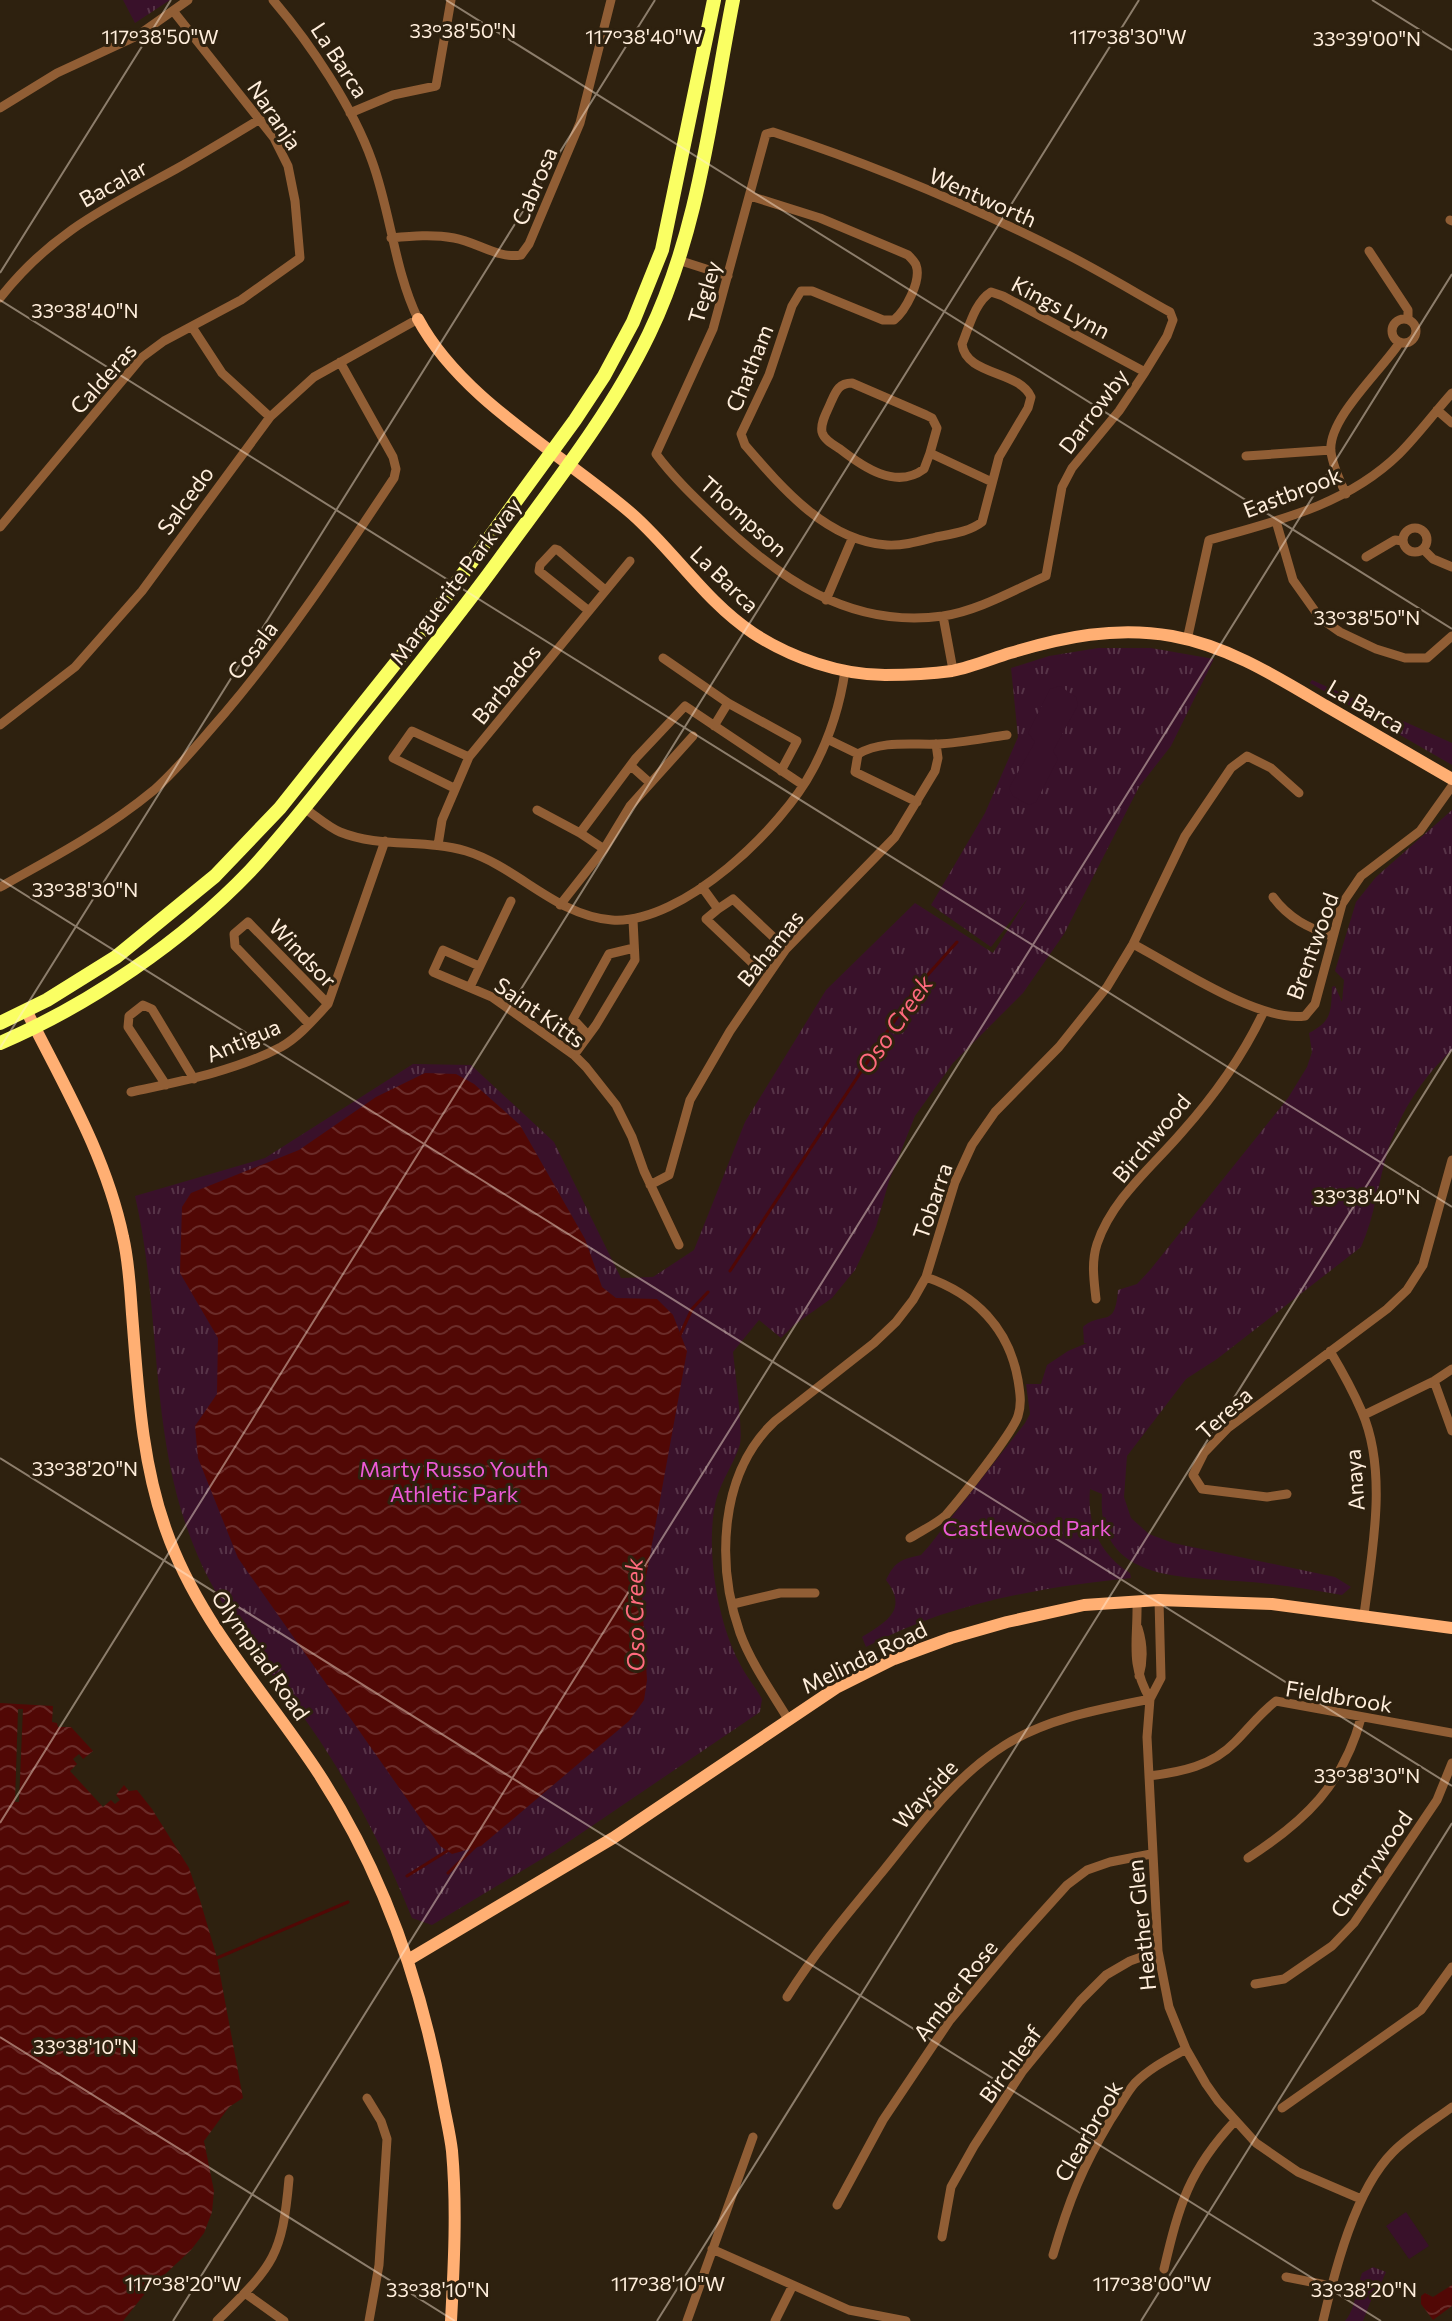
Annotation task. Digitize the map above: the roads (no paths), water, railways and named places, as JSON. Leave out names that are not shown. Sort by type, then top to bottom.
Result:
[{"type":"main road","name":"Marguerite Parkway","points":[[0,1023],[116,957],[215,876],[280,808],[422,630],[552,451],[604,376],[633,322],[662,250],[714,0]]},
{"type":"main road","name":"Marguerite Parkway","points":[[0,1043],[107,986],[201,915],[248,873],[445,633],[570,464],[650,334],[678,260],[692,210],[733,0]]},
{"type":"main road","name":"La Barca","points":[[418,319],[440,354],[469,387],[570,464],[649,531],[704,592],[745,627],[790,653],[845,671],[881,675],[953,670],[1064,637],[1093,633],[1157,634],[1237,656],[1452,779]]},
{"type":"main road","name":"Olympiad Road","points":[[26,1010],[100,1157],[120,1221],[145,1449],[155,1494],[175,1557],[208,1618],[338,1804],[370,1868],[408,1960],[435,2057],[452,2151],[455,2257],[451,2321]]},
{"type":"main road","name":"Melinda Road","points":[[408,1960],[613,1838],[847,1682],[894,1659],[951,1638],[1084,1605],[1159,1600],[1272,1604],[1452,1628]]},
{"type":"street","points":[[0,108],[57,73],[137,36],[188,0]]},
{"type":"street","name":"La Barca","points":[[273,0],[293,23],[350,113],[373,164],[403,285],[418,319]]},
{"type":"street","points":[[350,113],[393,95],[436,86],[451,0]]},
{"type":"street","name":"Cabrosa","points":[[391,238],[430,235],[457,238],[509,257],[521,255],[529,244],[580,123],[611,0]]},
{"type":"street","name":"Naranja","points":[[174,12],[274,138],[288,166],[295,201],[300,258]]},
{"type":"street","name":"Bacalar","points":[[0,298],[49,245],[82,221],[260,119]]},
{"type":"street","name":"Wentworth","points":[[766,134],[773,132],[825,149],[956,203],[1068,255],[1170,312],[1173,320]]},
{"type":"street","name":"Tegley","points":[[656,454],[713,329],[766,134]]},
{"type":"street","name":"Chatham","points":[[750,196],[820,218],[908,255],[916,264],[917,275],[902,313],[894,320],[883,320],[812,291],[801,291],[792,306],[769,375],[741,434],[745,445],[794,499],[852,539]]},
{"type":"street","points":[[1369,251],[1408,310],[1408,319]]},
{"type":"street","name":"Calderas","points":[[0,527],[141,358],[164,341],[241,300],[300,258]]},
{"type":"street","points":[[678,260],[728,276]]},
{"type":"street","name":"Kings Lynn","points":[[992,482],[999,457],[1028,408],[1031,397],[1020,384],[973,362],[964,354],[962,344],[982,299],[991,292],[1145,372]]},
{"type":"street","name":"Salcedo","points":[[0,725],[75,667],[133,602],[270,417],[314,377],[418,319]]},
{"type":"street","points":[[1408,319],[1414,324],[1415,335],[1407,342],[1400,342],[1392,334],[1393,326],[1397,321],[1408,319]]},
{"type":"street","name":"Darrowby","points":[[1046,576],[1062,487],[1072,468],[1119,411],[1145,372],[1173,320]]},
{"type":"street","points":[[192,327],[222,373],[270,417]]},
{"type":"street","points":[[1346,494],[1331,450],[1332,436],[1340,420],[1400,342]]},
{"type":"street","name":"Cosala","points":[[0,887],[121,816],[188,756],[260,671],[326,581],[394,478],[396,469],[393,457],[340,362]]},
{"type":"street","points":[[852,383],[932,418],[937,428],[930,453],[921,472],[909,476],[888,476],[859,464],[822,432],[837,388],[852,383]]},
{"type":"street","name":"Eastbrook","points":[[1187,640],[1209,540],[1276,521],[1346,494],[1399,454],[1452,393]]},
{"type":"street","points":[[1437,410],[1452,423]]},
{"type":"street","points":[[1246,456],[1331,450]]},
{"type":"street","points":[[826,600],[852,539],[903,545],[972,528],[982,522],[992,482],[930,453]]},
{"type":"street","name":"Thompson","points":[[656,454],[668,471],[753,554],[826,600],[853,609],[897,617],[943,616],[966,610],[1046,576]]},
{"type":"street","points":[[1276,521],[1293,580],[1320,618],[1340,632],[1376,649],[1405,658],[1427,658],[1452,636]]},
{"type":"street","points":[[1418,528],[1426,535],[1427,543],[1423,549],[1412,551],[1403,541],[1407,531],[1418,528]]},
{"type":"street","points":[[1366,557],[1395,540],[1403,541]]},
{"type":"street","points":[[589,611],[539,571],[540,565],[555,549],[558,550],[605,590]]},
{"type":"street","points":[[1423,549],[1433,559],[1452,567]]},
{"type":"street","name":"Barbados","points":[[438,845],[442,820],[469,757],[630,561]]},
{"type":"street","points":[[943,616],[953,670]]},
{"type":"street","points":[[663,658],[728,703],[797,741],[781,771]]},
{"type":"street","points":[[304,808],[338,831],[385,841],[462,850],[500,865],[578,914],[633,920],[681,902],[770,828],[803,785],[827,739],[845,671]]},
{"type":"street","points":[[714,726],[728,703]]},
{"type":"street","points":[[580,833],[631,766],[685,706],[803,785]]},
{"type":"street","points":[[454,788],[393,758],[412,731],[469,757]]},
{"type":"street","points":[[858,754],[871,747],[924,742],[936,744],[1007,735]]},
{"type":"street","points":[[560,905],[604,849],[630,806],[693,736]]},
{"type":"street","points":[[827,739],[858,754]]},
{"type":"street","name":"Bahamas","points":[[650,1185],[669,1175],[690,1100],[730,1031],[786,949],[895,837],[935,771],[938,758],[936,744]]},
{"type":"street","points":[[858,754],[855,772],[917,802]]},
{"type":"street","name":"Tobarra","points":[[788,1719],[754,1662],[741,1633],[727,1569],[725,1534],[734,1487],[748,1453],[760,1435],[775,1421],[896,1322],[926,1277],[955,1182],[972,1145],[995,1112],[1059,1047],[1107,987],[1133,944],[1175,855],[1231,768],[1247,756],[1271,768],[1299,793]]},
{"type":"street","points":[[631,766],[650,783]]},
{"type":"street","name":"Brentwood","points":[[1264,1011],[1291,1018],[1305,1016],[1315,1004],[1342,904],[1361,876],[1420,831],[1452,786]]},
{"type":"street","points":[[537,810],[604,849]]},
{"type":"street","name":"Antigua","points":[[131,1092],[194,1079],[282,1046],[309,1024],[328,1004],[385,841]]},
{"type":"street","points":[[702,887],[718,909]]},
{"type":"street","points":[[1273,897],[1282,910],[1302,925],[1333,937]]},
{"type":"street","points":[[766,976],[706,919],[733,899],[786,949]]},
{"type":"street","points":[[470,987],[511,901]]},
{"type":"street","points":[[574,1055],[635,960],[633,920]]},
{"type":"street","name":"Windsor","points":[[309,1024],[235,946],[234,934],[248,922],[328,1004]]},
{"type":"street","points":[[1133,944],[1233,998],[1264,1011]]},
{"type":"street","points":[[588,1035],[573,1019],[609,954],[634,948]]},
{"type":"street","name":"Saint Kitts","points":[[479,966],[443,950],[433,972],[492,997],[574,1055],[616,1105],[679,1245]]},
{"type":"street","points":[[166,1085],[128,1027],[129,1016],[143,1005],[152,1009],[194,1079]]},
{"type":"street","name":"Birchwood","points":[[1096,1299],[1092,1265],[1097,1243],[1109,1218],[1133,1186],[1185,1129],[1228,1072],[1264,1011]]},
{"type":"street","points":[[1330,1351],[1387,1309],[1407,1290],[1423,1265],[1452,1160]]},
{"type":"street","points":[[910,1538],[944,1517],[1007,1435],[1017,1419],[1021,1399],[1015,1362],[1005,1338],[991,1318],[970,1298],[949,1285],[926,1277]]},
{"type":"street","name":"Anaya","points":[[1330,1351],[1364,1415],[1375,1466],[1375,1527],[1364,1615]]},
{"type":"street","name":"Teresa","points":[[1287,1494],[1267,1497],[1202,1489],[1193,1475],[1204,1453],[1228,1428],[1330,1351]]},
{"type":"street","points":[[1364,1415],[1452,1369]]},
{"type":"street","points":[[1434,1381],[1452,1431]]},
{"type":"street","points":[[733,1604],[780,1593],[815,1593]]},
{"type":"street","name":"Heather Glen","points":[[1159,1600],[1161,1678],[1150,1699],[1147,1737],[1158,1951],[1169,2007],[1186,2049],[1212,2093],[1256,2143],[1276,2158],[1332,2189],[1361,2199]]},
{"type":"street","points":[[1137,1601],[1138,1627],[1135,1638],[1140,1674],[1150,1699]]},
{"type":"street","points":[[1140,1674],[1161,1669]]},
{"type":"street","name":"Wayside","points":[[787,1997],[810,1960],[967,1771],[1008,1743],[1044,1727],[1087,1712],[1150,1699]]},
{"type":"street","name":"Fieldbrook","points":[[1149,1776],[1202,1765],[1234,1743],[1260,1713],[1276,1701],[1452,1733]]},
{"type":"street","points":[[1248,1858],[1286,1833],[1332,1783],[1353,1748],[1361,1718]]},
{"type":"street","name":"Cherrywood","points":[[1255,1984],[1284,1979],[1332,1946],[1354,1923],[1437,1800],[1452,1763]]},
{"type":"street","name":"Amber Rose","points":[[837,2205],[883,2120],[950,2020],[1012,1946],[1067,1885],[1087,1870],[1151,1854]]},
{"type":"street","name":"Birchleaf","points":[[942,2237],[951,2187],[1022,2072],[1080,2001],[1106,1975],[1130,1961],[1158,1951]]},
{"type":"street","points":[[1282,2108],[1421,2010],[1452,1967]]},
{"type":"street","name":"Clearbrook","points":[[1053,2255],[1069,2198],[1087,2159],[1133,2085],[1154,2067],[1186,2049]]},
{"type":"street","points":[[367,2098],[381,2121],[387,2139],[379,2265],[369,2321]]},
{"type":"street","points":[[1323,2321],[1331,2286],[1361,2199],[1394,2151],[1452,2107]]},
{"type":"street","points":[[1164,2269],[1178,2210],[1189,2183],[1206,2154],[1235,2121]]},
{"type":"street","points":[[687,2321],[753,2137]]},
{"type":"street","points":[[217,2321],[263,2274],[278,2248],[286,2216],[289,2179]]},
{"type":"street","points":[[712,2249],[831,2304],[874,2319],[906,2321]]},
{"type":"street","points":[[1286,2277],[1331,2286]]},
{"type":"street","points":[[775,2321],[793,2285]]},
{"type":"street","points":[[245,2293],[284,2321]]},
{"type":"water","name":"Marty Russo Youth Athletic Park","points":[[425,1073],[456,1074],[474,1084],[520,1125],[585,1239],[602,1287],[616,1298],[657,1299],[673,1315],[687,1351],[642,1599],[647,1680],[644,1700],[629,1721],[481,1846],[452,1854],[440,1846],[238,1558],[198,1458],[195,1426],[217,1394],[218,1338],[180,1273],[182,1207],[191,1193],[299,1150],[376,1097]]},
{"type":"water","points":[[0,1703],[53,1706],[52,1722],[57,1723],[58,1727],[71,1727],[93,1751],[83,1759],[79,1754],[73,1759],[77,1764],[70,1771],[103,1807],[111,1800],[115,1804],[120,1800],[116,1795],[124,1785],[129,1791],[137,1790],[189,1868],[217,1958],[243,2098],[229,2107],[204,2141],[214,2191],[212,2212],[204,2233],[191,2250],[147,2291],[123,2321],[0,2321]]},
{"type":"water","points":[[1452,2285],[1452,2306],[1433,2320],[1421,2304],[1421,2296],[1425,2293],[1433,2297]]},
{"type":"waterway","name":"Oso Creek","points":[[730,1271],[916,988],[957,942]]},
{"type":"waterway","name":"Oso Creek","points":[[680,1335],[692,1309],[708,1292]]},
{"type":"waterway","name":"Oso Creek","points":[[448,1873],[476,1846]]},
{"type":"waterway","points":[[407,1876],[447,1851]]},
{"type":"waterway","points":[[217,1958],[348,1902]]},
{"type":"park label","name":"Castlewood Park","points":[[1027,1527]]}]
